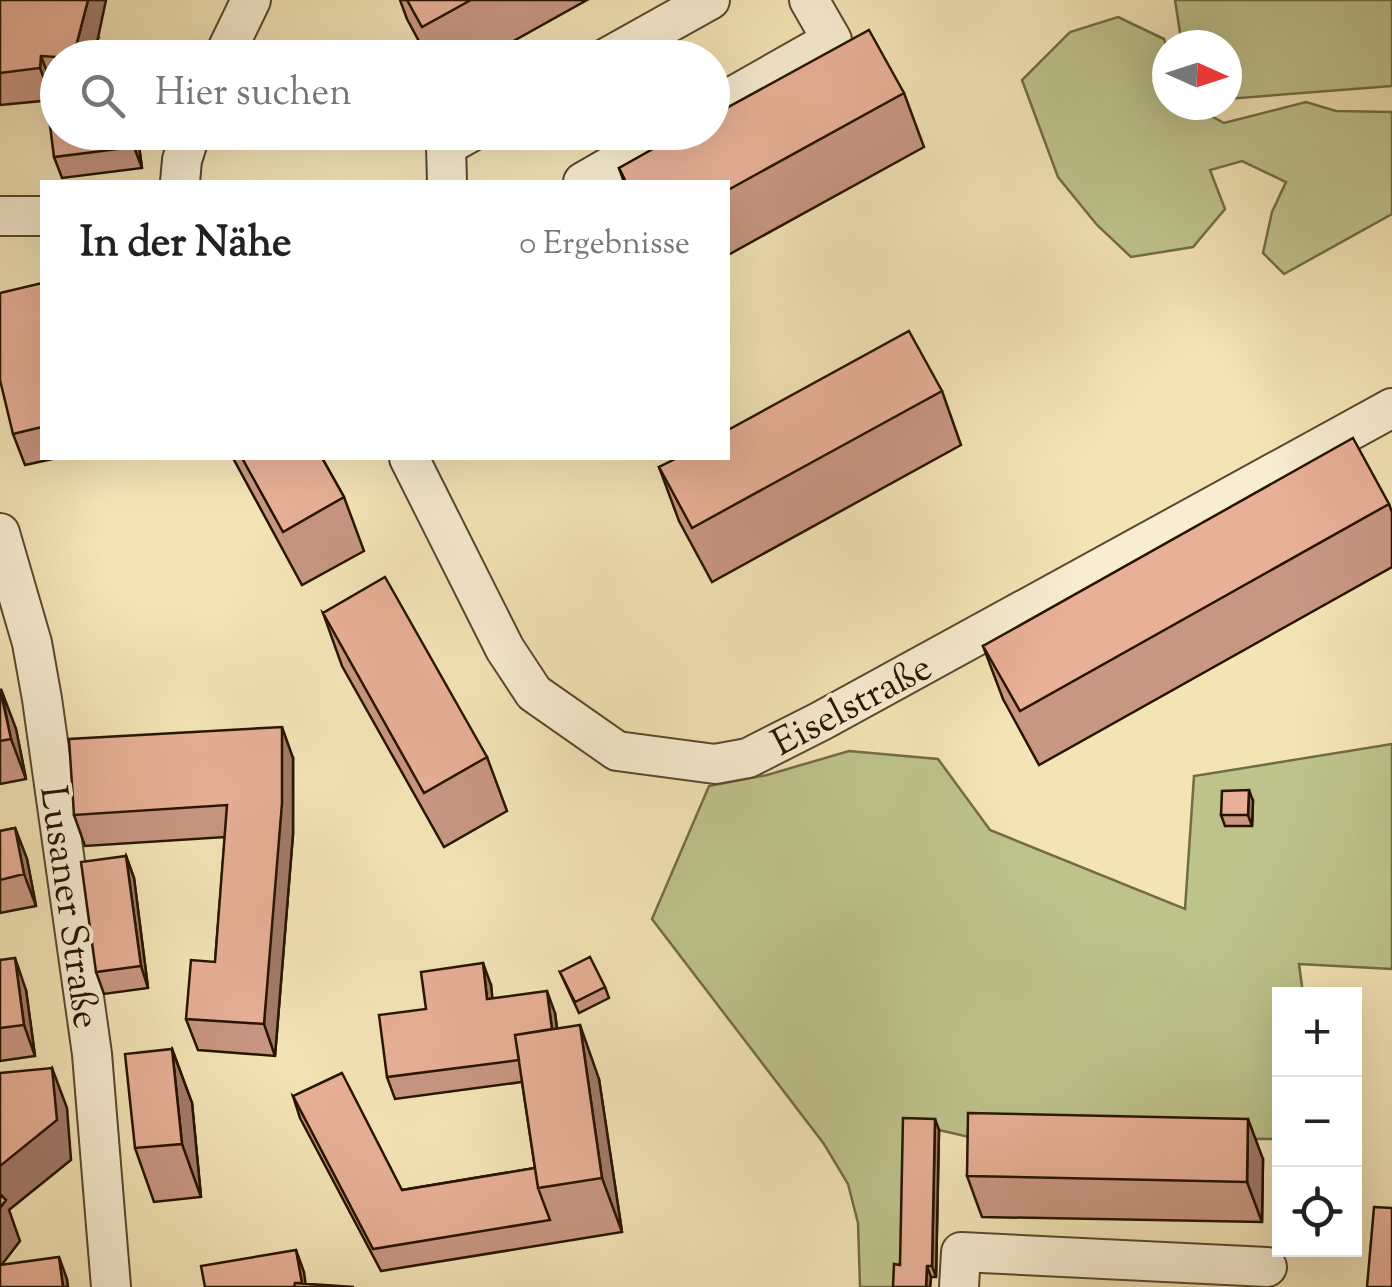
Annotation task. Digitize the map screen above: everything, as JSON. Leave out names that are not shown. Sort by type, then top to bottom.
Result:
[{"type":"street","points":[[231,40],[250,0]]},
{"type":"street","points":[[638,40],[710,0]]},
{"type":"street","points":[[730,98],[832,40],[810,0]]},
{"type":"street","points":[[180,180],[186,150]]},
{"type":"street","points":[[446,150],[447,180]]},
{"type":"street","points":[[586,180],[639,150]]},
{"type":"street","points":[[0,216],[40,216]]},
{"type":"street","name":"Eiselstraße","points":[[410,460],[505,649],[534,694],[617,751],[715,764],[748,758],[821,721],[1392,408]]},
{"type":"street","name":"Lusaner Straße","points":[[0,533],[32,642],[42,699],[92,1054],[111,1287]]},
{"type":"street","points":[[960,1287],[962,1252],[1266,1267]]},
{"type":"green space","points":[[1175,0],[1392,0],[1392,86],[1242,98],[1242,30],[1180,30]]},
{"type":"green space","points":[[1118,17],[1152,33],[1152,120],[1224,123],[1306,102],[1336,111],[1392,112],[1392,214],[1284,274],[1263,253],[1272,212],[1286,182],[1242,161],[1210,170],[1225,209],[1193,247],[1131,257],[1097,225],[1058,177],[1022,80],[1070,32]]},
{"type":"green space","points":[[1392,744],[1392,969],[1299,964],[1302,987],[1272,987],[1272,1139],[969,1137],[939,1130],[907,1129],[904,1276],[898,1287],[860,1287],[858,1223],[848,1184],[824,1144],[652,919],[709,786],[767,775],[849,751],[938,759],[990,830],[1185,909],[1194,776]]},
{"type":"building","points":[[0,0],[88,0],[78,40],[40,40],[40,68],[0,73]]},
{"type":"building","points":[[407,0],[471,0],[422,27]]},
{"type":"building","points":[[869,30],[904,93],[730,189],[730,180],[625,180],[619,168],[651,150],[730,150],[730,106]]},
{"type":"building","points":[[53,150],[110,150],[54,157]]},
{"type":"building","points":[[40,283],[40,427],[13,434],[0,380],[0,293]]},
{"type":"building","points":[[909,331],[942,391],[692,528],[659,467],[673,460],[730,460],[730,429]]},
{"type":"building","points":[[1353,438],[1389,504],[1020,711],[983,646]]},
{"type":"building","points":[[243,460],[323,460],[344,497],[283,532]]},
{"type":"building","points":[[385,577],[487,757],[424,793],[323,613]]},
{"type":"building","points":[[0,689],[11,739],[0,741]]},
{"type":"building","points":[[282,727],[282,803],[264,1024],[186,1019],[191,960],[215,962],[227,805],[74,815],[69,739]]},
{"type":"building","points":[[1249,790],[1248,815],[1221,815],[1222,791]]},
{"type":"building","points":[[15,828],[24,874],[0,880],[0,831]]},
{"type":"building","points":[[126,856],[141,966],[96,972],[81,862]]},
{"type":"building","points":[[590,957],[605,987],[575,1002],[560,972]]},
{"type":"building","points":[[15,958],[24,1025],[0,1028],[0,960]]},
{"type":"building","points":[[483,963],[487,999],[547,991],[552,1029],[515,1035],[519,1060],[387,1077],[379,1015],[426,1009],[421,972]]},
{"type":"building","points":[[580,1025],[602,1178],[538,1188],[515,1035]]},
{"type":"building","points":[[172,1049],[182,1144],[135,1148],[125,1054]]},
{"type":"building","points":[[52,1068],[57,1120],[0,1166],[0,1073]]},
{"type":"building","points":[[342,1073],[402,1190],[535,1168],[550,1220],[373,1249],[293,1096]]},
{"type":"building","points":[[968,1113],[1248,1119],[1247,1182],[967,1176]]},
{"type":"building","points":[[903,1118],[935,1119],[932,1266],[927,1266],[926,1287],[893,1287],[894,1264],[900,1265]]},
{"type":"building","points":[[1374,1207],[1392,1208],[1392,1287],[1367,1287]]},
{"type":"building","points":[[296,1250],[302,1283],[295,1283],[294,1287],[205,1287],[201,1266]]},
{"type":"building","points":[[59,1257],[63,1287],[0,1287],[0,1265]]},
{"type":"building","points":[[295,1283],[354,1287],[294,1287]]}]
